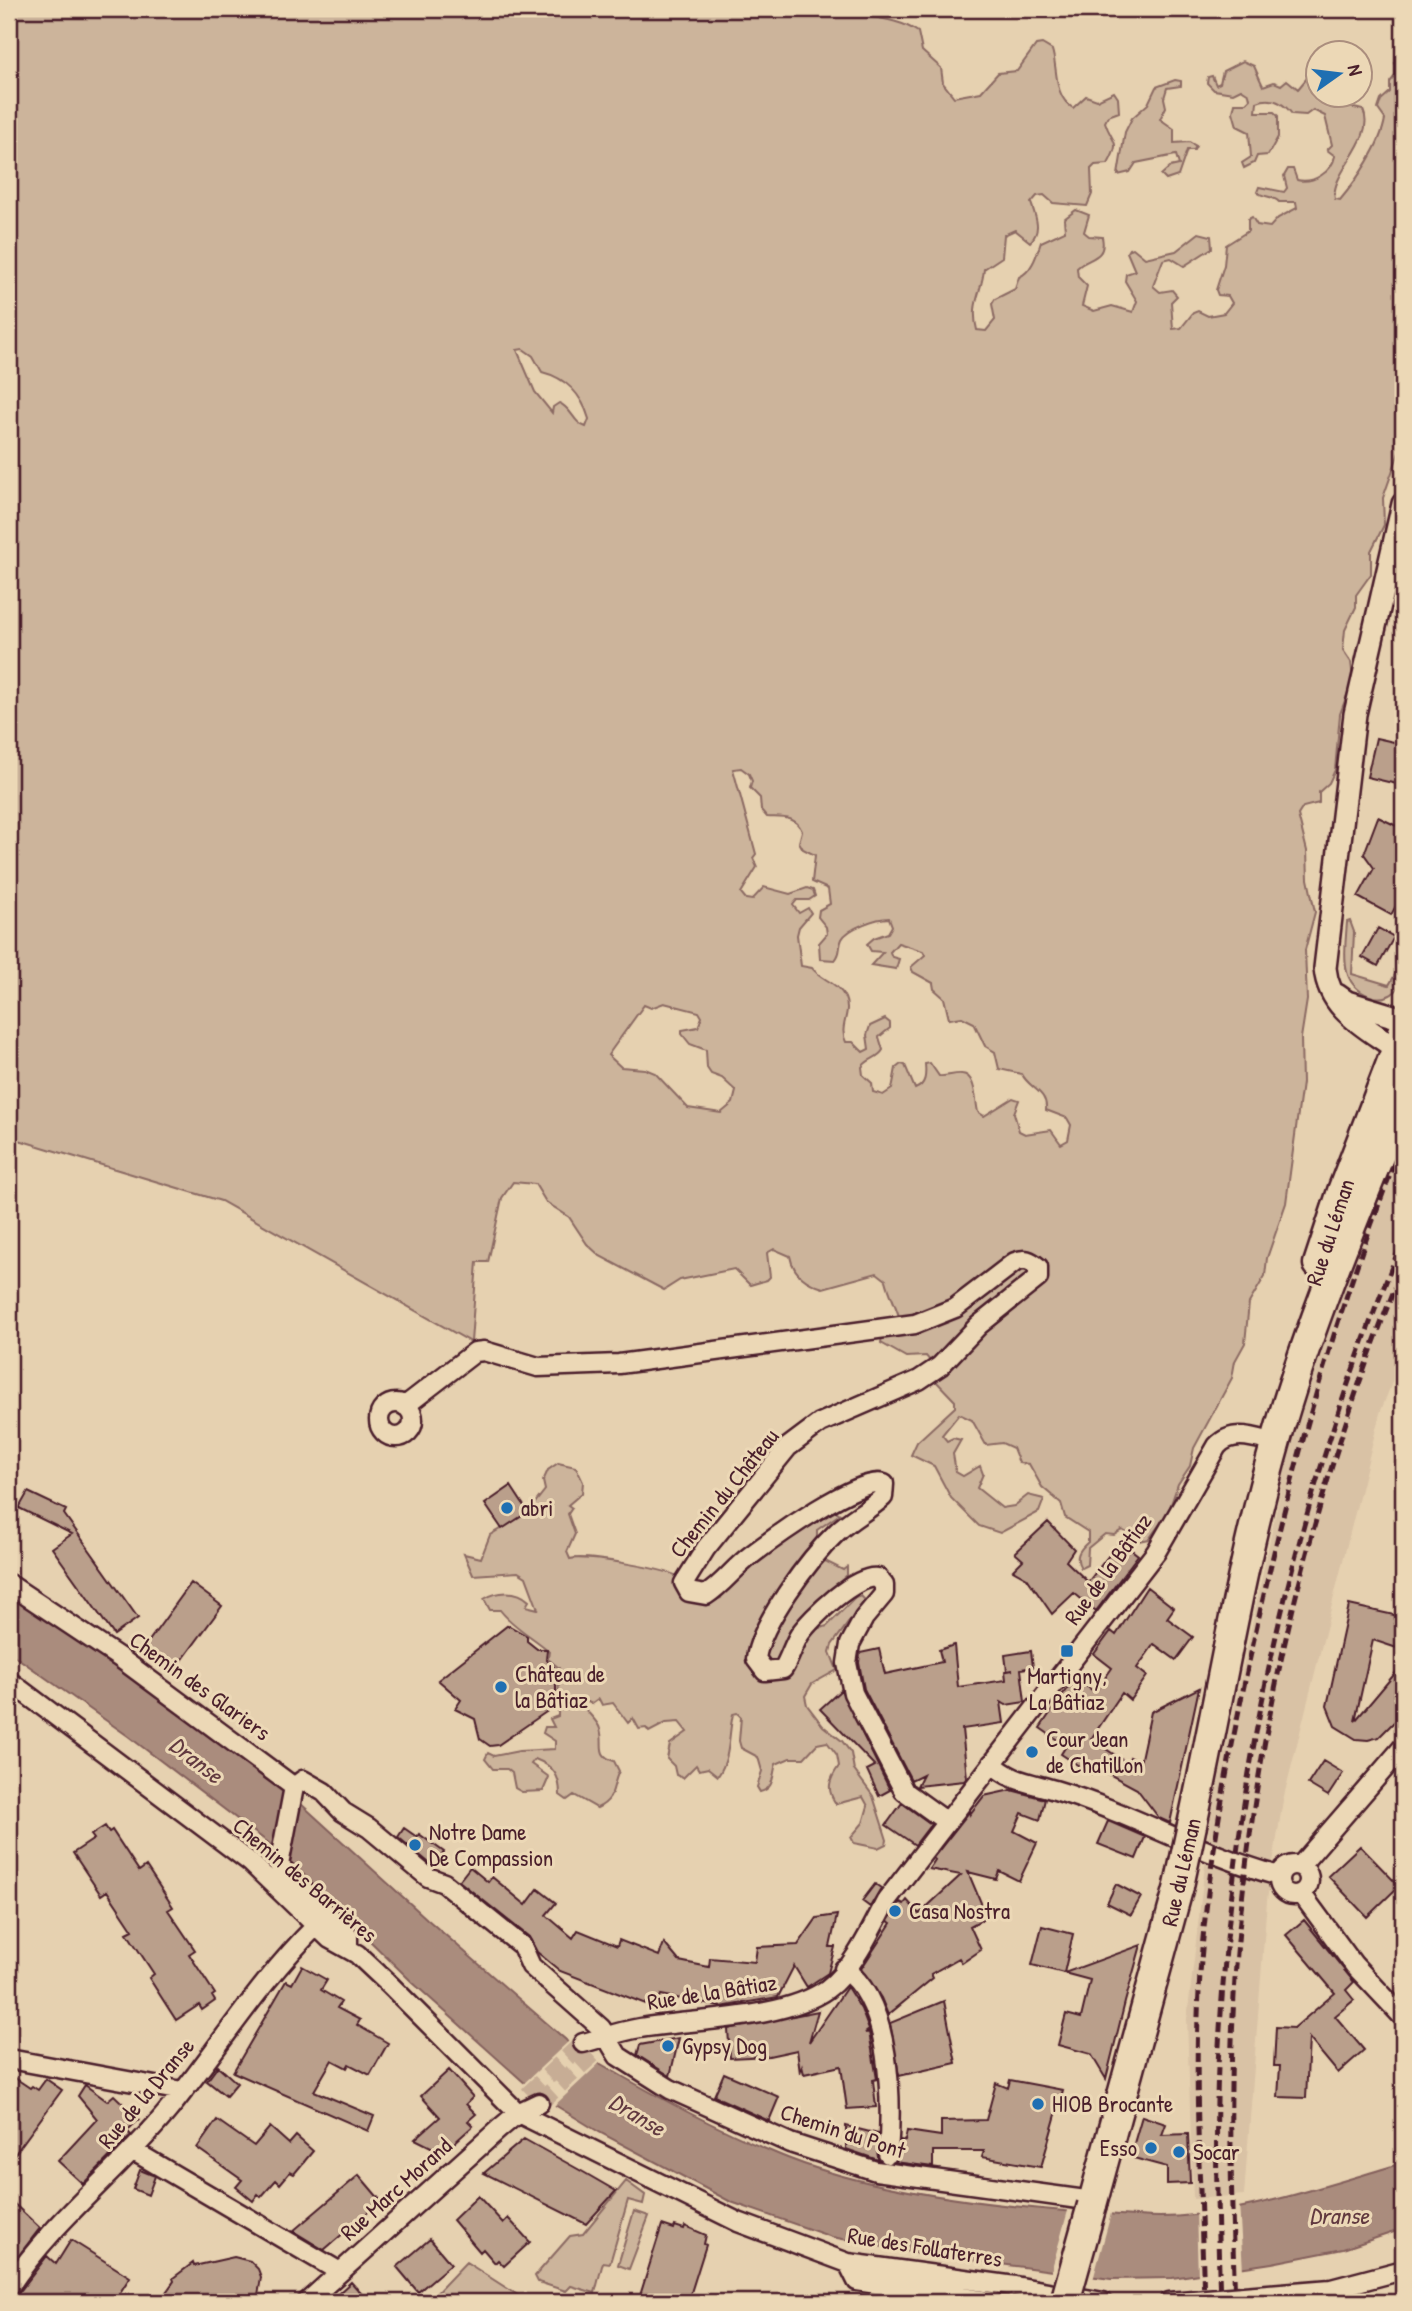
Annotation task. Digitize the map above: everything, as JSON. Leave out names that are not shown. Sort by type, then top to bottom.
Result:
[{"type":"main road","name":"Rue du Léman","points":[[1065,2302],[1178,1886],[1297,1336],[1319,1261],[1401,1045]]},
{"type":"main road","name":"Rue du Léman","points":[[1276,1440],[1317,1319],[1403,1097]]},
{"type":"street","points":[[1401,1045],[1336,1003],[1327,983],[1327,957],[1355,714],[1403,504]]},
{"type":"street","points":[[1327,957],[1330,983],[1341,999],[1403,1020]]},
{"type":"street","name":"Chemin du Château","points":[[405,1406],[475,1352],[484,1351],[538,1367],[619,1364],[915,1324],[955,1308],[1015,1262],[1023,1259],[1038,1267],[1038,1278],[979,1325],[940,1366],[919,1380],[820,1423],[788,1447],[706,1548],[684,1583],[689,1592],[706,1595],[748,1557],[818,1510],[861,1486],[876,1482],[884,1484],[883,1497],[835,1533],[811,1561],[764,1635],[756,1659],[765,1671],[783,1669],[801,1634],[818,1615],[858,1582],[869,1577],[878,1578],[884,1585],[884,1594],[857,1629],[847,1655],[853,1693],[904,1791],[947,1822]]},
{"type":"street","name":"Rue de la Bâtiaz","points":[[606,2036],[640,2028],[754,2014],[797,2003],[829,1988],[875,1925],[886,1901],[1156,1552],[1217,1446],[1223,1440],[1238,1435],[1276,1440]]},
{"type":"street","name":"Chemin des Glariers","points":[[9,1584],[120,1658],[294,1787]]},
{"type":"street","name":"Chemin des Barrières","points":[[9,1681],[250,1862],[316,1926],[348,1948],[390,1985],[518,2113]]},
{"type":"street","points":[[1300,1866],[1403,1747]]},
{"type":"street","points":[[992,1763],[1010,1777],[1118,1811],[1225,1858],[1279,1876]]},
{"type":"street","name":"Chemin du Pont","points":[[294,1787],[299,1781],[309,1783],[324,1792],[343,1812],[375,1833],[392,1850],[428,1877],[444,1883],[522,1946],[531,1966],[606,2036],[626,2063],[670,2089],[810,2150],[876,2172],[1093,2203]]},
{"type":"street","points":[[294,1787],[279,1865],[348,1935],[348,1948]]},
{"type":"street","points":[[1286,1866],[1300,1866],[1306,1870],[1309,1879],[1301,1893],[1286,1893],[1280,1885],[1279,1876],[1286,1866]]},
{"type":"street","points":[[1301,1893],[1354,1965],[1403,2017]]},
{"type":"street","name":"Rue de la Dranse","points":[[9,2287],[44,2242],[132,2150],[182,2091],[280,1961],[316,1926]]},
{"type":"street","points":[[844,1969],[858,1979],[887,2054],[891,2094],[888,2154]]},
{"type":"street","points":[[589,2047],[606,2036]]},
{"type":"street","points":[[9,2059],[182,2091]]},
{"type":"street","name":"Rue Marc Morand","points":[[307,2302],[534,2099]]},
{"type":"street","name":"Rue des Follaterres","points":[[518,2113],[738,2222],[848,2263],[1015,2286],[1103,2302]]},
{"type":"street","points":[[132,2150],[340,2272]]},
{"type":"street","points":[[848,2263],[857,2281],[923,2297],[994,2302]]},
{"type":"street","points":[[1169,2302],[1331,2289],[1403,2270]]},
{"type":"shaded area","points":[[9,9],[835,9],[899,23],[918,32],[922,51],[941,68],[943,83],[954,97],[981,92],[998,73],[1017,71],[1036,45],[1042,44],[1052,50],[1059,89],[1073,108],[1086,96],[1097,100],[1114,92],[1118,98],[1119,112],[1108,116],[1105,122],[1115,146],[1108,164],[1095,165],[1091,169],[1092,194],[1087,206],[1053,203],[1044,195],[1037,196],[1031,203],[1037,224],[1034,238],[1030,242],[1015,230],[1004,235],[1002,257],[984,269],[976,305],[977,330],[986,331],[995,320],[992,304],[995,299],[1015,289],[1019,277],[1024,275],[1033,262],[1041,242],[1065,231],[1064,219],[1076,210],[1089,215],[1084,232],[1089,236],[1102,237],[1103,244],[1096,257],[1077,268],[1078,277],[1087,286],[1082,306],[1094,311],[1112,306],[1133,312],[1137,301],[1125,281],[1126,274],[1135,271],[1127,252],[1129,249],[1133,248],[1145,258],[1176,251],[1199,233],[1211,236],[1212,248],[1184,266],[1171,258],[1163,260],[1153,286],[1160,292],[1172,290],[1177,296],[1171,302],[1173,329],[1181,328],[1193,313],[1198,311],[1208,316],[1224,313],[1232,303],[1228,296],[1218,295],[1216,290],[1224,265],[1226,245],[1248,231],[1248,219],[1252,217],[1257,225],[1270,227],[1278,218],[1297,208],[1296,202],[1279,202],[1260,194],[1257,192],[1259,187],[1284,192],[1287,188],[1284,176],[1288,169],[1293,169],[1297,180],[1309,180],[1326,172],[1335,156],[1327,150],[1332,145],[1325,116],[1313,110],[1306,115],[1292,114],[1277,101],[1262,100],[1257,102],[1256,112],[1274,112],[1278,116],[1278,137],[1268,155],[1257,156],[1254,163],[1244,168],[1242,163],[1251,157],[1249,132],[1237,126],[1233,112],[1235,103],[1246,103],[1250,99],[1249,94],[1241,89],[1233,93],[1214,90],[1207,83],[1208,77],[1212,76],[1216,85],[1220,83],[1223,71],[1243,61],[1254,66],[1263,86],[1274,82],[1281,85],[1287,80],[1298,89],[1304,82],[1304,108],[1363,110],[1366,121],[1364,133],[1335,189],[1335,199],[1340,200],[1379,140],[1385,119],[1378,109],[1381,100],[1390,92],[1390,82],[1399,71],[1395,63],[1403,58],[1403,441],[1383,498],[1384,525],[1371,551],[1371,574],[1356,595],[1356,607],[1345,630],[1343,650],[1351,662],[1353,679],[1340,714],[1335,770],[1329,783],[1319,792],[1319,803],[1303,807],[1298,815],[1307,851],[1308,879],[1315,912],[1305,950],[1307,1000],[1301,1038],[1302,1083],[1286,1203],[1267,1258],[1265,1276],[1249,1303],[1245,1343],[1235,1361],[1232,1378],[1194,1448],[1190,1466],[1178,1484],[1168,1513],[1149,1539],[1140,1541],[1122,1530],[1114,1535],[1105,1534],[1088,1548],[1087,1565],[1081,1568],[1078,1557],[1088,1542],[1088,1532],[1065,1517],[1061,1503],[1042,1487],[1029,1464],[1019,1463],[1013,1448],[1002,1443],[986,1445],[972,1420],[959,1414],[942,1435],[947,1441],[953,1438],[961,1440],[953,1454],[956,1472],[963,1476],[980,1466],[983,1474],[977,1488],[1002,1508],[1014,1506],[1028,1495],[1044,1499],[1039,1512],[1000,1533],[979,1526],[951,1498],[934,1466],[911,1455],[917,1442],[955,1407],[955,1401],[933,1378],[937,1369],[926,1356],[906,1357],[881,1343],[882,1337],[901,1323],[886,1280],[877,1273],[823,1288],[801,1277],[790,1256],[774,1249],[767,1253],[770,1277],[767,1280],[750,1285],[734,1269],[680,1280],[664,1290],[600,1256],[587,1244],[569,1217],[546,1202],[535,1184],[513,1182],[502,1198],[488,1262],[477,1262],[471,1342],[221,1201],[9,1137]],"holes":[[[523,349],[533,356],[542,372],[566,383],[577,395],[589,419],[586,427],[559,403],[553,407],[552,413],[535,392],[517,350]],[[741,768],[749,774],[752,781],[750,788],[760,798],[761,810],[767,817],[787,818],[796,822],[802,831],[799,842],[803,849],[815,855],[812,882],[828,889],[830,904],[819,910],[818,917],[826,927],[827,934],[819,943],[820,959],[835,960],[842,939],[850,931],[870,922],[889,918],[892,926],[888,933],[867,944],[871,951],[883,952],[871,965],[896,969],[899,959],[892,957],[890,952],[898,943],[923,951],[925,955],[911,967],[913,972],[933,983],[934,989],[944,998],[949,1019],[962,1017],[974,1023],[985,1046],[995,1052],[999,1069],[1022,1074],[1044,1098],[1046,1110],[1067,1118],[1071,1125],[1068,1140],[1061,1144],[1051,1130],[1025,1134],[1019,1131],[1014,1113],[1019,1100],[1013,1098],[984,1116],[978,1112],[974,1089],[967,1075],[939,1076],[930,1063],[925,1064],[925,1079],[919,1087],[915,1089],[905,1065],[901,1064],[896,1068],[892,1089],[883,1095],[873,1092],[872,1083],[863,1075],[862,1067],[883,1050],[879,1037],[890,1028],[890,1023],[885,1019],[870,1026],[867,1035],[869,1049],[863,1052],[853,1042],[846,1042],[843,1031],[847,1009],[845,998],[834,985],[812,968],[801,966],[797,935],[799,927],[811,913],[808,908],[799,913],[793,905],[797,900],[809,900],[815,896],[813,890],[807,888],[790,894],[764,887],[752,900],[746,899],[741,893],[757,867],[753,858],[756,854],[733,769]],[[664,1003],[699,1012],[702,1017],[698,1027],[682,1030],[682,1034],[690,1044],[706,1050],[707,1068],[711,1074],[722,1078],[736,1091],[733,1103],[721,1113],[688,1108],[655,1073],[645,1069],[621,1067],[608,1055],[644,1005],[651,1008]]]},
{"type":"shaded area","points":[[1175,80],[1181,81],[1181,86],[1167,88],[1164,98],[1166,107],[1160,119],[1174,129],[1174,143],[1189,142],[1196,146],[1194,150],[1187,150],[1178,176],[1166,180],[1161,175],[1170,167],[1179,165],[1176,155],[1136,163],[1130,172],[1118,175],[1125,132],[1132,118],[1148,104],[1156,87]]},
{"type":"shaded area","points":[[1350,921],[1354,932],[1352,974],[1389,985],[1403,961],[1403,978],[1391,994],[1374,997],[1357,989],[1351,981],[1345,954],[1347,922]]},
{"type":"shaded area","points":[[1403,1114],[1403,1355],[1380,1413],[1283,1800],[1267,1900],[1244,2195],[1193,2199],[1187,2019],[1210,1822],[1291,1441],[1387,1151]]},
{"type":"shaded area","points":[[558,1463],[576,1467],[583,1482],[582,1493],[568,1505],[572,1508],[568,1514],[575,1534],[567,1552],[570,1559],[628,1564],[677,1576],[687,1582],[700,1602],[708,1603],[721,1598],[728,1576],[831,1508],[840,1514],[817,1530],[817,1557],[843,1570],[847,1567],[847,1575],[803,1618],[783,1647],[786,1650],[807,1632],[827,1626],[855,1598],[861,1596],[865,1600],[832,1645],[830,1652],[837,1670],[812,1684],[805,1696],[807,1705],[823,1726],[842,1741],[851,1753],[854,1770],[873,1796],[886,1844],[878,1848],[854,1843],[851,1837],[863,1823],[868,1806],[863,1797],[836,1804],[830,1785],[839,1766],[837,1755],[827,1742],[817,1744],[804,1758],[790,1758],[776,1764],[771,1785],[760,1792],[757,1787],[762,1771],[758,1757],[741,1748],[741,1717],[737,1713],[733,1714],[727,1754],[718,1776],[708,1768],[699,1770],[696,1765],[683,1778],[676,1775],[674,1766],[667,1759],[670,1744],[687,1732],[679,1722],[666,1723],[649,1732],[646,1728],[639,1729],[633,1718],[628,1723],[613,1703],[602,1705],[599,1699],[592,1704],[586,1701],[583,1706],[600,1729],[604,1756],[614,1761],[619,1771],[610,1797],[597,1808],[574,1795],[567,1800],[560,1795],[559,1782],[554,1772],[535,1759],[531,1764],[549,1777],[543,1791],[522,1792],[515,1788],[512,1773],[507,1769],[493,1769],[485,1759],[488,1753],[494,1756],[519,1751],[555,1749],[555,1741],[543,1733],[545,1727],[554,1727],[550,1719],[558,1716],[559,1668],[548,1659],[549,1651],[517,1627],[500,1610],[490,1610],[484,1599],[501,1593],[519,1594],[529,1601],[526,1606],[538,1609],[526,1577],[518,1572],[473,1575],[464,1554],[481,1558],[490,1535],[527,1513],[545,1490],[543,1481],[548,1470]]},
{"type":"shaded area","points":[[626,2181],[645,2195],[643,2204],[628,2200],[610,2263],[603,2262],[595,2293],[571,2286],[566,2291],[538,2282],[535,2276],[570,2236],[583,2234]]},
{"type":"shaded area","points":[[634,2211],[649,2216],[629,2269],[618,2265]]},
{"type":"shaded area","points":[[466,2262],[519,2296],[518,2302],[428,2302]]},
{"type":"water","name":"Dranse","points":[[9,1595],[129,1673],[277,1782],[427,1919],[566,2040],[581,2057],[601,2064],[735,2135],[813,2167],[887,2187],[1004,2205],[1149,2217],[1193,2215],[1245,2207],[1403,2163],[1403,2229],[1343,2249],[1272,2263],[1172,2278],[1111,2279],[905,2251],[832,2237],[731,2202],[599,2132],[537,2094],[412,1982],[274,1847],[128,1736],[9,1652]]},
{"type":"pier","points":[[570,2040],[589,2059],[603,2060],[552,2108],[521,2086]]},
{"type":"pier","points":[[1239,2202],[1243,2271],[1198,2278],[1196,2211]]},
{"type":"pier","points":[[1069,2207],[1112,2210],[1093,2280],[1050,2275]]},
{"type":"building","points":[[1376,738],[1403,744],[1401,785],[1367,777]]},
{"type":"building","points":[[1378,817],[1403,829],[1403,893],[1391,915],[1358,897],[1374,868],[1364,854]]},
{"type":"building","points":[[1378,928],[1394,937],[1378,966],[1362,957]]},
{"type":"building","name":"abri","points":[[511,1486],[528,1512],[502,1529],[485,1504]]},
{"type":"building","points":[[28,1492],[66,1510],[64,1514],[138,1618],[114,1635],[52,1548],[72,1534],[19,1508]]},
{"type":"building","points":[[1048,1522],[1074,1549],[1066,1561],[1088,1582],[1120,1541],[1138,1555],[1096,1611],[1074,1593],[1052,1614],[1027,1578],[1013,1570],[1023,1560],[1015,1553]]},
{"type":"building","points":[[191,1583],[222,1606],[172,1674],[141,1652]]},
{"type":"building","points":[[1147,1587],[1174,1608],[1167,1618],[1193,1637],[1176,1660],[1154,1644],[1137,1668],[1147,1676],[1130,1700],[1122,1693],[1091,1739],[1127,1763],[1130,1757],[1140,1763],[1151,1712],[1199,1688],[1170,1823],[1159,1818],[1137,1789],[1096,1767],[1091,1774],[1061,1754],[1066,1746],[1040,1728],[1074,1678],[1095,1692],[1112,1668],[1094,1654],[1111,1631],[1116,1635]]},
{"type":"building","points":[[1349,1605],[1403,1617],[1403,1650],[1373,1640],[1355,1721],[1403,1664],[1403,1713],[1379,1737],[1368,1740],[1356,1739],[1335,1726],[1327,1706]]},
{"type":"building","name":"Château de la Bâtiaz","points":[[508,1625],[527,1636],[527,1641],[537,1649],[547,1649],[546,1660],[556,1669],[556,1692],[552,1708],[498,1745],[490,1746],[480,1739],[475,1719],[455,1709],[461,1700],[438,1680]]},
{"type":"building","points":[[954,1645],[958,1687],[1006,1680],[1005,1655],[1031,1651],[1033,1667],[1021,1669],[1025,1702],[1006,1705],[1001,1702],[1004,1723],[962,1729],[967,1778],[964,1781],[917,1786],[923,1774],[911,1780],[864,1689],[860,1653],[879,1649],[885,1674],[942,1662],[939,1650]]},
{"type":"building","points":[[841,1690],[890,1790],[879,1796],[867,1770],[875,1766],[820,1709]]},
{"type":"building","points":[[1323,1761],[1343,1773],[1328,1796],[1308,1784]]},
{"type":"building","points":[[1011,1790],[1045,1799],[1040,1820],[1022,1813],[1014,1831],[1037,1843],[1019,1881],[999,1871],[996,1879],[968,1872],[987,1917],[970,1926],[981,1950],[962,1963],[959,1958],[931,1974],[933,1978],[888,2015],[881,1998],[861,1969],[891,1923],[888,1921],[900,1902],[904,1904],[907,1900],[919,1914],[961,1875],[929,1869],[935,1860],[933,1858],[970,1811],[970,1814],[984,1796]]},
{"type":"building","points":[[902,1803],[931,1824],[915,1845],[886,1825]]},
{"type":"building","points":[[1108,1821],[1145,1837],[1136,1859],[1098,1844]]},
{"type":"building","points":[[105,1826],[109,1832],[112,1830],[139,1871],[146,1866],[173,1907],[168,1910],[195,1950],[189,1954],[215,1994],[212,1996],[215,2001],[202,2010],[199,2005],[176,2020],[149,1978],[154,1974],[127,1933],[133,1930],[107,1891],[101,1895],[73,1853],[94,1839],[91,1835]]},
{"type":"building","name":"Notre Dame De Compassion","points":[[404,1828],[417,1837],[419,1834],[444,1852],[434,1867],[398,1837]]},
{"type":"building","points":[[1360,1846],[1399,1886],[1367,1917],[1328,1876]]},
{"type":"building","points":[[470,1867],[488,1882],[492,1877],[526,1905],[538,1889],[556,1903],[546,1915],[573,1938],[578,1930],[617,1946],[619,1940],[659,1956],[664,1943],[679,1961],[709,1967],[710,1958],[755,1962],[757,1947],[798,1945],[817,1918],[837,1915],[830,1947],[835,1947],[828,1973],[807,1987],[794,1966],[778,1997],[721,2007],[661,1995],[656,2008],[560,1971],[537,1952],[529,1937],[459,1881]]},
{"type":"building","points":[[875,1884],[881,1888],[870,1907],[862,1901]]},
{"type":"building","points":[[1116,1884],[1141,1897],[1131,1915],[1107,1903]]},
{"type":"building","points":[[1304,1920],[1354,1982],[1346,1990],[1354,2000],[1335,2016],[1364,2050],[1338,2073],[1309,2038],[1306,2098],[1278,2097],[1280,2066],[1274,2066],[1276,2027],[1294,2028],[1335,1993],[1286,1935]]},
{"type":"building","points":[[1042,1926],[1073,1934],[1064,1973],[1032,1965]]},
{"type":"building","points":[[1141,1945],[1106,2079],[1091,2054],[1058,2045],[1066,2014],[1081,2018],[1090,1980],[1064,1973]]},
{"type":"building","points":[[302,1966],[327,1980],[321,1990],[341,2002],[337,2008],[360,2020],[357,2025],[388,2043],[370,2075],[349,2064],[347,2068],[332,2060],[314,2091],[374,2116],[368,2131],[233,2072],[286,1981],[292,1984]]},
{"type":"building","points":[[847,1987],[861,2009],[869,2030],[865,2033],[869,2032],[877,2079],[873,2080],[876,2107],[847,2109],[841,2066],[804,2074],[802,2066],[800,2073],[797,2050],[769,2056],[730,2058],[728,2029],[818,2011],[809,2042]]},
{"type":"building","points":[[944,2001],[956,2063],[899,2076],[890,2023]]},
{"type":"building","points":[[679,2038],[670,2076],[637,2055],[640,2045]]},
{"type":"building","points":[[218,2066],[237,2083],[226,2096],[207,2081]]},
{"type":"building","points":[[449,2070],[473,2097],[466,2104],[476,2114],[468,2121],[473,2126],[443,2153],[415,2139],[440,2117],[421,2096]]},
{"type":"building","points":[[724,2073],[779,2097],[769,2121],[714,2096]]},
{"type":"building","points":[[9,2074],[30,2088],[32,2086],[38,2090],[46,2079],[62,2090],[9,2162]]},
{"type":"building","points":[[1010,2080],[1063,2090],[1041,2167],[982,2157],[984,2151],[933,2151],[933,2167],[895,2162],[900,2140],[905,2141],[907,2131],[941,2136],[941,2121],[986,2120],[996,2083],[1008,2088]]},
{"type":"building","points":[[85,2085],[107,2101],[114,2095],[139,2119],[127,2131],[131,2135],[83,2184],[58,2161],[97,2119],[78,2096]]},
{"type":"building","points":[[1142,2116],[1166,2124],[1162,2135],[1188,2134],[1190,2183],[1167,2184],[1167,2167],[1130,2157]]},
{"type":"building","points":[[217,2120],[254,2146],[270,2127],[289,2144],[296,2136],[313,2151],[294,2174],[290,2172],[280,2184],[276,2180],[261,2197],[258,2194],[253,2201],[236,2187],[242,2180],[197,2148]]},
{"type":"building","points":[[846,2126],[878,2134],[878,2160],[846,2149]]},
{"type":"building","points":[[524,2139],[616,2191],[586,2224],[484,2173]]},
{"type":"building","points":[[140,2170],[155,2176],[148,2195],[133,2189]]},
{"type":"building","points":[[359,2175],[381,2201],[324,2250],[293,2231]]},
{"type":"building","points":[[478,2196],[503,2223],[508,2218],[530,2242],[504,2266],[498,2260],[495,2263],[483,2249],[480,2252],[453,2220]]},
{"type":"building","points":[[9,2199],[40,2228],[9,2268]]},
{"type":"building","points":[[662,2225],[674,2229],[675,2226],[684,2229],[685,2226],[706,2235],[706,2245],[688,2302],[638,2302]]},
{"type":"building","points":[[430,2239],[451,2264],[418,2292],[397,2267]]},
{"type":"building","points":[[71,2240],[130,2277],[114,2302],[9,2302],[9,2298],[18,2294],[47,2256],[56,2264]]},
{"type":"building","points":[[234,2257],[250,2261],[258,2269],[261,2277],[257,2302],[159,2302],[174,2281],[173,2278],[193,2263],[194,2266]]},
{"type":"building","points":[[351,2282],[369,2302],[329,2302]]},
{"type":"tunnel","points":[[528,2095],[583,2043]]},
{"type":"tunnel","points":[[539,2103],[595,2052]]},
{"type":"railway","points":[[1204,2302],[1198,2138],[1198,2015],[1208,1889],[1221,1805],[1268,1576],[1300,1450],[1337,1325],[1403,1142]]},
{"type":"railway","points":[[1220,2302],[1217,2200],[1220,2029],[1228,1928],[1257,1726],[1303,1528],[1332,1431],[1403,1240]]},
{"type":"railway","points":[[1235,2302],[1231,2059],[1243,1888],[1255,1797],[1271,1707],[1314,1528],[1340,1440],[1403,1268]]},
{"type":"place","name":"abri","points":[[507,1508]]},
{"type":"place","name":"Martigny, La Bâtiaz","points":[[1067,1651]]},
{"type":"place","name":"Château de la Bâtiaz","points":[[501,1687]]},
{"type":"place","name":"Cour Jean de Chatillon","points":[[1032,1752]]},
{"type":"place","name":"Notre Dame De Compassion","points":[[415,1845]]},
{"type":"place","name":"Casa Nostra","points":[[895,1911]]},
{"type":"place","name":"Gypsy Dog","points":[[668,2046]]},
{"type":"place","name":"HIOB Brocante","points":[[1038,2104]]},
{"type":"place","name":"Esso","points":[[1151,2148]]},
{"type":"place","name":"Socar","points":[[1179,2152]]}]
